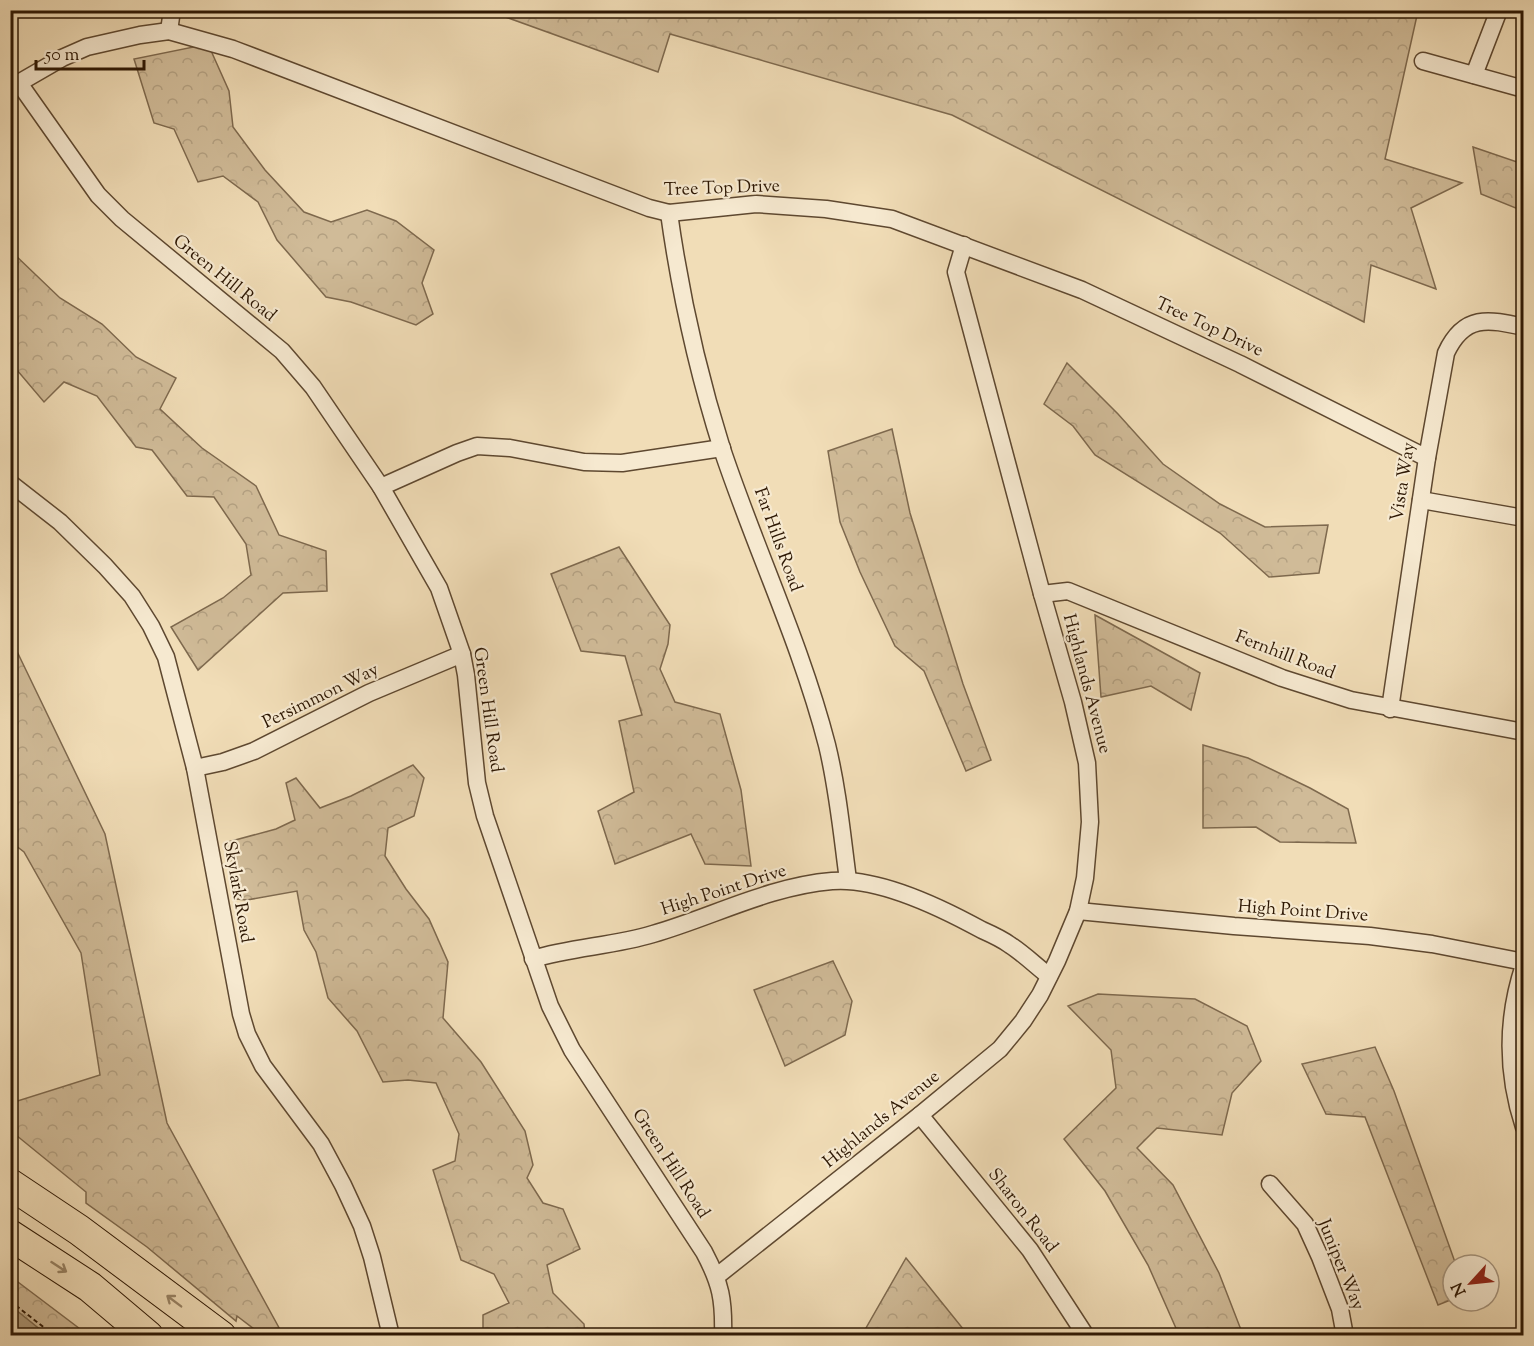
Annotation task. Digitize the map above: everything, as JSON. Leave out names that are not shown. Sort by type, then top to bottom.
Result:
[{"type":"highway","points":[[10,1184],[79,1230],[221,1335]]},
{"type":"highway","points":[[10,1234],[90,1287],[148,1335]]},
{"type":"street","points":[[169,32],[172,10]]},
{"type":"street","points":[[1474,75],[1499,10]]},
{"type":"street","name":"Tree Top Drive","points":[[15,86],[62,58],[87,47],[128,37],[169,32],[233,49],[648,208],[669,213],[756,204],[826,209],[892,219],[1082,290],[1240,364],[1427,458]]},
{"type":"street","points":[[1422,61],[1524,89]]},
{"type":"street","name":"Green Hill Road","points":[[15,86],[98,195],[122,219],[282,351],[313,387],[381,487],[439,588],[462,654],[477,783],[484,816],[550,1006],[572,1050],[704,1252],[717,1276],[721,1291],[723,1335]]},
{"type":"street","name":"Far Hills Road","points":[[669,213],[678,277],[722,448],[800,660],[826,742],[836,783],[848,880]]},
{"type":"street","name":"Highlands Avenue","points":[[717,1276],[1000,1049],[1023,1021],[1049,976],[1078,911],[1085,878],[1090,822],[1087,764],[1073,702],[956,272],[964,245]]},
{"type":"street","name":"Vista Way","points":[[1390,709],[1427,458],[1446,353],[1460,330],[1472,323],[1484,320],[1498,321],[1524,327]]},
{"type":"street","points":[[381,487],[477,446],[510,448],[584,462],[622,463],[722,448]]},
{"type":"street","name":"Skylark Road","points":[[10,483],[85,545],[132,596],[151,626],[166,657],[195,768],[236,993],[248,1034],[263,1066],[314,1135],[343,1185],[362,1226],[372,1257],[391,1335]]},
{"type":"street","points":[[1421,500],[1524,518]]},
{"type":"street","name":"Fernhill Road","points":[[1042,594],[1068,591],[1282,678],[1351,700],[1524,732]]},
{"type":"street","name":"Persimmon Way","points":[[195,768],[223,762],[254,751],[369,693],[462,654]]},
{"type":"street","name":"High Point Drive","points":[[533,959],[556,952],[601,946],[650,935],[697,921],[774,893],[830,881],[848,880],[896,891],[954,915],[1009,944],[1049,976]]},
{"type":"street","name":"High Point Drive","points":[[1078,911],[1370,936],[1432,944],[1524,963]]},
{"type":"street","points":[[1524,963],[1516,987],[1509,1036],[1512,1085],[1524,1127]]},
{"type":"street","name":"Sharon Road","points":[[920,1115],[1030,1250],[1086,1335]]},
{"type":"street","name":"Juniper Way","points":[[1270,1184],[1305,1224],[1340,1309],[1346,1335]]},
{"type":"path","points":[[10,1301],[55,1335]]},
{"type":"green space","points":[[489,11],[1418,11],[1385,159],[1462,183],[1411,208],[1436,289],[1371,265],[1364,322],[952,115],[670,34],[658,72]]},
{"type":"green space","points":[[208,44],[229,91],[233,127],[265,170],[304,212],[331,222],[367,210],[396,221],[434,250],[422,283],[433,314],[416,325],[351,302],[326,297],[277,240],[258,202],[223,176],[198,182],[174,129],[154,123],[134,59]]},
{"type":"green space","points":[[1473,147],[1523,164],[1523,211],[1481,194]]},
{"type":"green space","points":[[11,235],[14,254],[60,298],[102,324],[136,357],[176,378],[160,409],[202,448],[256,486],[279,535],[326,551],[327,591],[283,593],[198,670],[171,627],[223,598],[251,575],[246,544],[214,497],[187,496],[152,450],[136,447],[97,396],[64,382],[44,402],[11,363]]},
{"type":"green space","points":[[1067,363],[1118,414],[1163,464],[1220,504],[1265,527],[1328,525],[1319,573],[1269,577],[1220,533],[1095,455],[1073,426],[1044,404]]},
{"type":"green space","points":[[892,429],[910,513],[963,684],[991,760],[966,771],[924,671],[895,646],[860,572],[840,522],[828,451]]},
{"type":"green space","points":[[619,547],[670,625],[668,644],[660,669],[675,702],[720,714],[741,790],[751,866],[705,864],[691,834],[615,864],[598,811],[634,792],[619,721],[642,715],[625,656],[581,651],[551,574]]},
{"type":"green space","points":[[1095,615],[1200,673],[1191,710],[1151,686],[1101,697]]},
{"type":"green space","points":[[11,639],[105,834],[167,1123],[283,1335],[262,1335],[237,1316],[236,1321],[147,1247],[86,1203],[86,1192],[11,1131],[11,1103],[100,1075],[81,953],[24,852],[11,842]]},
{"type":"green space","points":[[1203,745],[1248,758],[1348,809],[1356,843],[1280,842],[1256,827],[1203,828]]},
{"type":"green space","points":[[413,765],[424,778],[414,816],[388,828],[385,856],[429,919],[448,962],[443,1018],[481,1062],[525,1131],[533,1165],[527,1178],[543,1203],[563,1209],[580,1249],[547,1265],[553,1293],[584,1324],[585,1335],[483,1335],[483,1315],[509,1303],[494,1274],[461,1260],[433,1170],[455,1161],[459,1134],[436,1083],[408,1080],[383,1082],[357,1031],[328,998],[316,952],[304,930],[297,891],[247,900],[236,899],[224,843],[276,829],[295,820],[286,783],[296,778],[320,808],[351,796]]},
{"type":"green space","points":[[833,961],[852,1001],[845,1035],[785,1066],[754,990]]},
{"type":"green space","points":[[1098,994],[1195,999],[1247,1026],[1261,1061],[1232,1093],[1222,1135],[1157,1128],[1137,1148],[1173,1185],[1219,1273],[1243,1335],[1179,1335],[1148,1265],[1105,1191],[1064,1139],[1116,1088],[1111,1050],[1068,1006]]},
{"type":"green space","points":[[1375,1047],[1394,1091],[1452,1253],[1441,1253],[1441,1304],[1438,1305],[1365,1117],[1326,1114],[1302,1064]]},
{"type":"green space","points":[[906,1258],[968,1335],[862,1335]]},
{"type":"green space","points":[[10,1276],[88,1335],[11,1335]]},
{"type":"shaded area","points":[[11,1306],[47,1335],[11,1335]]}]
